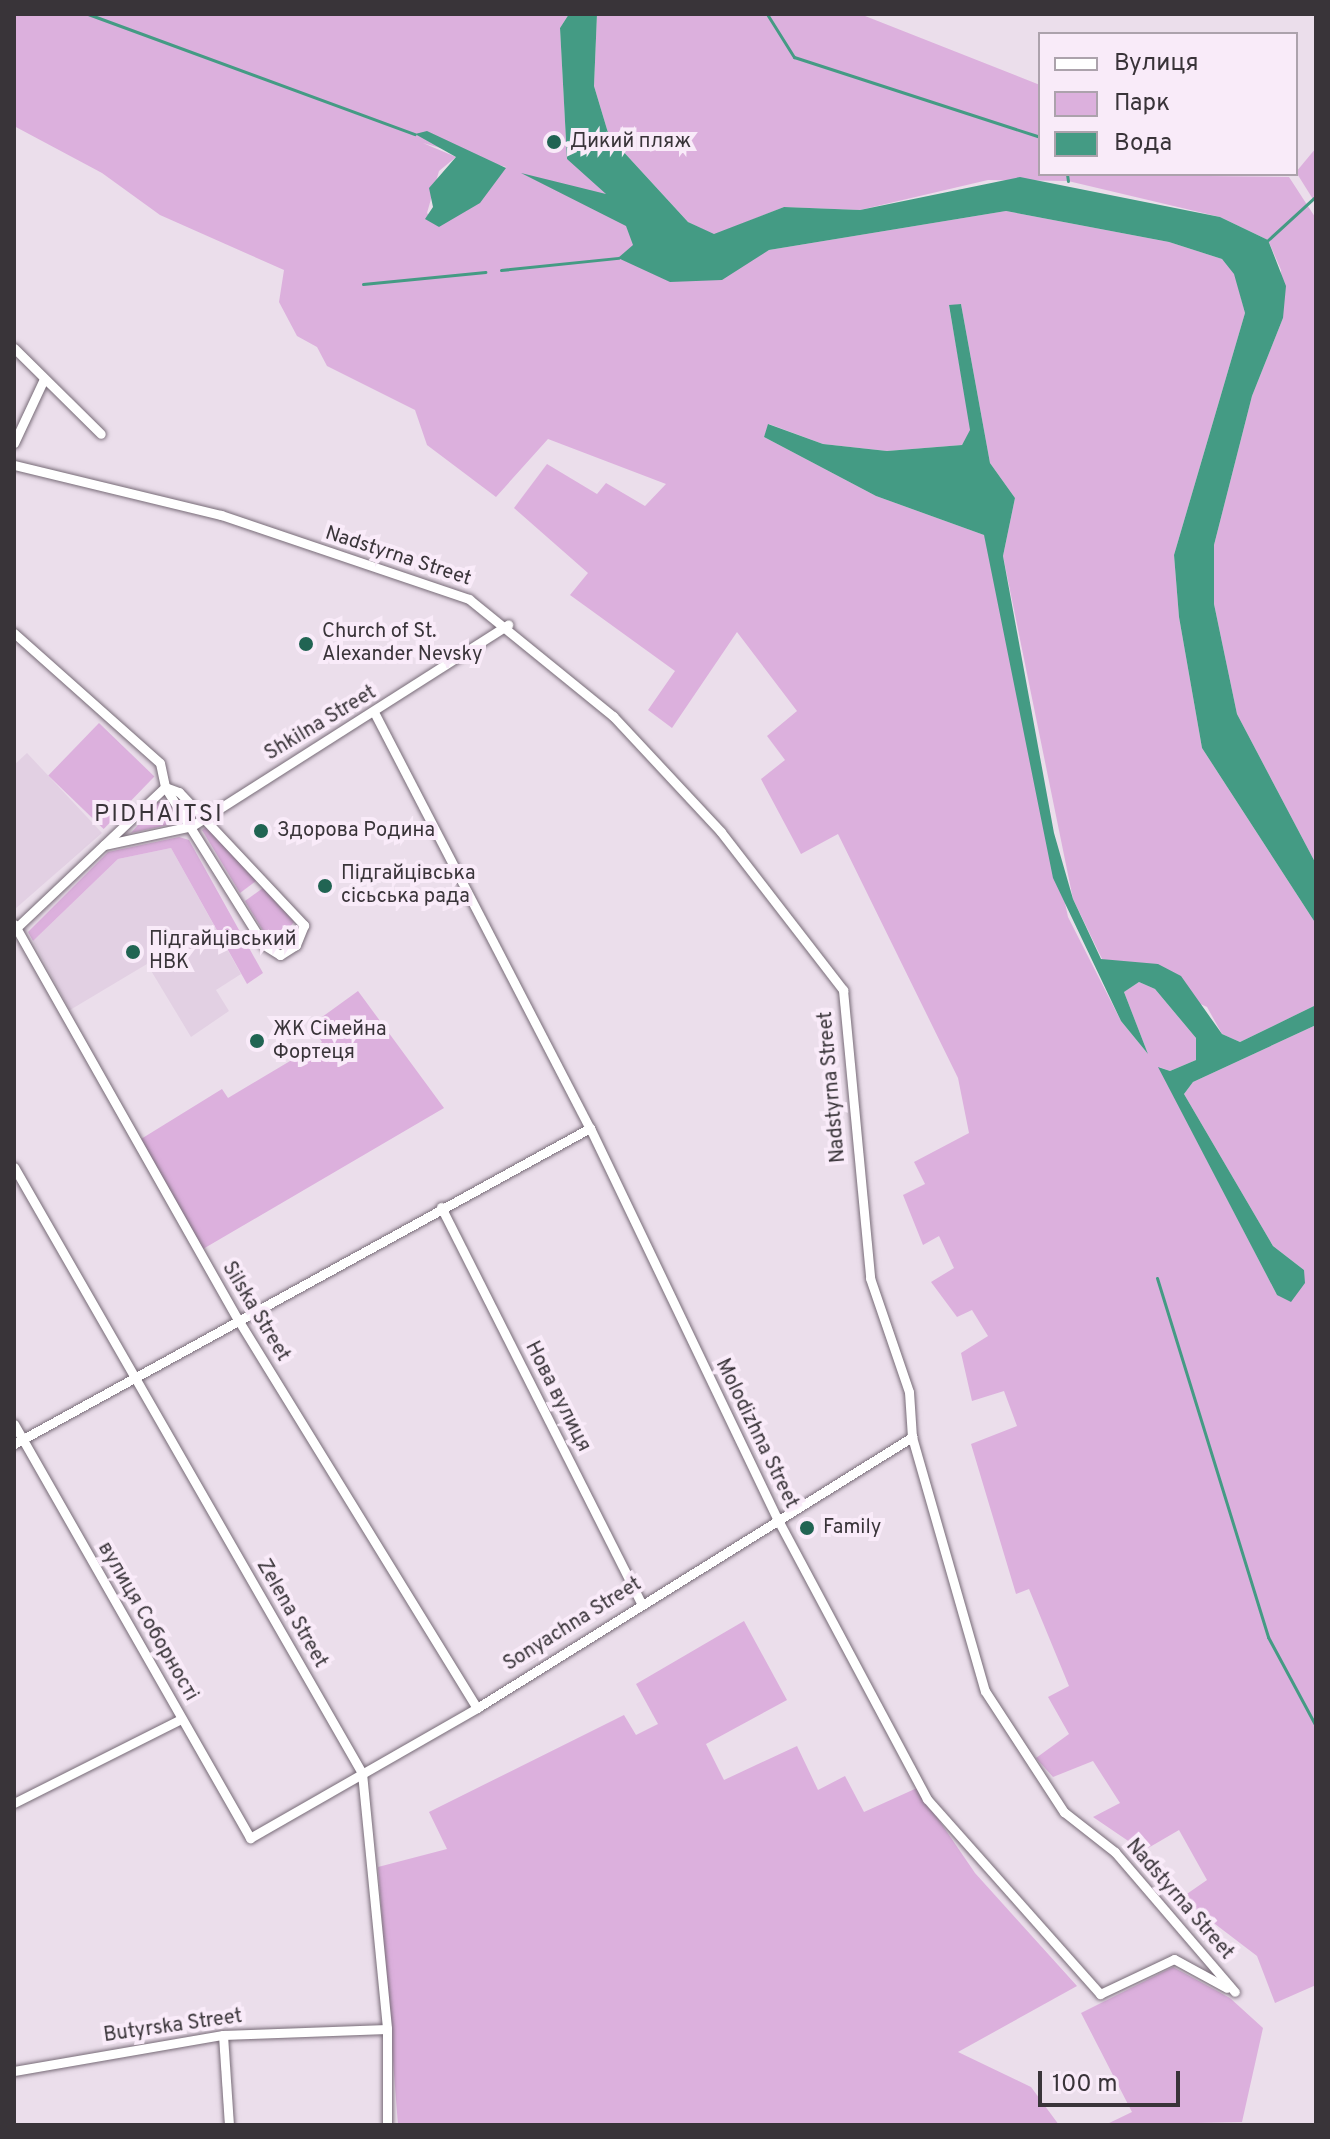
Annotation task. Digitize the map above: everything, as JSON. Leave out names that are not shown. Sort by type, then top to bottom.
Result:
[{"type":"street","points":[[14,348],[101,434]]},
{"type":"street","points":[[14,443],[44,379]]},
{"type":"street","name":"Nadstyrna Street","points":[[14,465],[221,515],[469,599],[508,625],[613,716],[700,809],[843,990],[870,1278],[909,1392],[912,1437],[985,1691],[1029,1767],[1064,1812],[1152,1891],[1235,1992]]},
{"type":"street","name":"Shkilna Street","points":[[192,826],[375,714],[508,625]]},
{"type":"street","points":[[14,633],[160,763],[165,787],[264,945],[280,955],[296,945],[304,925],[204,817],[165,787]]},
{"type":"street","name":"Molodizhna Street","points":[[375,714],[590,1128],[778,1520],[927,1799],[1100,1994],[1174,1959],[1235,1992]]},
{"type":"street","points":[[15,927],[165,787]]},
{"type":"street","points":[[104,845],[192,826]]},
{"type":"street","name":"Silska Street","points":[[15,927],[64,1021],[237,1318],[477,1708]]},
{"type":"street","points":[[18,1442],[237,1318],[590,1128]]},
{"type":"street","name":"Zelena Street","points":[[14,1167],[132,1378],[362,1773],[387,2029],[387,2125]]},
{"type":"street","name":"Нова вулиця","points":[[441,1207],[641,1603]]},
{"type":"street","name":"вулиця Соборності","points":[[14,1424],[18,1442],[250,1838]]},
{"type":"street","name":"Sonyachna Street","points":[[250,1838],[477,1708],[641,1603],[912,1437]]},
{"type":"street","points":[[14,1803],[181,1719]]},
{"type":"street","name":"Butyrska Street","points":[[14,2071],[223,2035],[387,2029]]},
{"type":"street","points":[[223,2035],[229,2125]]},
{"type":"shaded area","points":[[27,753],[102,833],[15,909],[14,765]]},
{"type":"shaded area","name":"Підгайцівський НВК","points":[[171,848],[241,974],[216,990],[229,1011],[191,1037],[147,964],[70,1010],[33,941],[118,859]]},
{"type":"green space","points":[[14,14],[569,14],[560,28],[567,159],[744,261],[769,250],[1006,211],[1169,242],[1222,259],[1235,274],[1245,313],[1174,555],[1179,617],[1202,748],[1316,924],[1316,1005],[1240,1042],[1222,1034],[1207,1007],[1102,959],[1073,899],[1003,556],[1015,498],[990,463],[961,304],[949,306],[971,430],[962,445],[887,451],[823,444],[769,424],[764,437],[876,496],[984,535],[990,545],[1068,917],[1121,1021],[1148,1054],[1124,992],[1139,982],[1155,989],[1196,1038],[1196,1060],[1170,1071],[1159,1067],[1277,1295],[1304,1270],[1273,1246],[1184,1094],[1193,1082],[1316,1025],[1316,1985],[1275,2003],[1257,1956],[1181,1898],[1207,1880],[1179,1830],[1143,1851],[1093,1817],[1120,1803],[1093,1761],[1053,1777],[1036,1758],[1069,1734],[1048,1697],[1069,1686],[1029,1589],[1016,1594],[971,1444],[1017,1426],[1004,1391],[972,1401],[961,1353],[988,1336],[972,1310],[957,1317],[931,1282],[954,1268],[939,1236],[923,1245],[903,1195],[925,1184],[914,1162],[969,1133],[958,1078],[838,834],[801,854],[761,779],[785,760],[767,736],[797,711],[737,632],[672,728],[648,710],[675,671],[570,595],[588,573],[514,508],[547,464],[597,494],[606,483],[645,506],[666,484],[548,439],[496,497],[427,445],[415,410],[327,366],[317,347],[297,336],[279,302],[284,270],[160,215],[102,173],[14,126]],"holes":[[[423,143],[506,167],[439,227],[427,213],[439,171],[456,157]]]},
{"type":"green space","points":[[597,14],[860,14],[1038,84],[1038,176],[1289,177],[1315,217],[1316,240],[1316,864],[1237,714],[1214,604],[1214,545],[1252,396],[1283,318],[1281,270],[1268,240],[1220,217],[1068,181],[988,180],[860,210],[784,207],[714,235],[688,222],[609,136],[594,86]]},
{"type":"green space","points":[[1316,148],[1316,204],[1298,175],[1298,170]]},
{"type":"green space","points":[[99,723],[154,776],[104,829],[48,776]]},
{"type":"green space","points":[[158,802],[170,802],[178,823],[131,833]]},
{"type":"green space","points":[[208,826],[256,881],[240,893],[202,830]]},
{"type":"green space","points":[[179,837],[189,840],[263,973],[247,984],[171,848],[118,859],[33,941],[28,932],[108,852]]},
{"type":"green space","points":[[263,888],[294,922],[281,938],[268,939],[245,901]]},
{"type":"green space","points":[[358,991],[444,1108],[203,1249],[141,1139],[222,1089],[228,1098],[322,1042],[311,1025]]},
{"type":"green space","points":[[744,1621],[787,1700],[706,1744],[724,1780],[797,1746],[818,1790],[845,1776],[864,1812],[917,1788],[975,1873],[1077,1986],[958,2052],[1031,2087],[1059,2125],[398,2125],[378,1867],[447,1849],[429,1812],[624,1715],[636,1735],[658,1724],[636,1684]]},
{"type":"green space","points":[[1173,1967],[1230,1998],[1263,2028],[1242,2122],[1105,2125],[1132,2112],[1081,2013]]},
{"type":"water","points":[[569,14],[597,14],[594,86],[609,136],[688,222],[714,234],[784,207],[860,210],[1020,177],[1220,217],[1268,240],[1286,286],[1283,318],[1252,396],[1214,545],[1214,604],[1237,714],[1316,864],[1316,924],[1202,748],[1179,617],[1174,555],[1245,313],[1234,274],[1222,259],[1169,242],[1006,211],[769,250],[722,280],[670,282],[618,258],[633,245],[626,226],[521,173],[606,194],[567,159],[560,28]]},
{"type":"water","points":[[427,131],[506,168],[480,203],[439,227],[425,219],[433,207],[429,188],[456,157],[415,134]]},
{"type":"water","points":[[961,304],[990,463],[1015,498],[1003,556],[1054,833],[1073,899],[1101,959],[1158,964],[1181,976],[1222,1034],[1240,1042],[1316,1005],[1316,1025],[1193,1082],[1184,1094],[1273,1246],[1304,1270],[1305,1283],[1291,1302],[1277,1295],[1158,1067],[1170,1071],[1196,1060],[1196,1038],[1155,989],[1139,982],[1124,992],[1148,1054],[1121,1021],[1053,878],[984,535],[876,496],[764,437],[768,424],[823,444],[887,451],[962,445],[970,430],[949,305]]},
{"type":"waterway","points":[[88,14],[415,134]]},
{"type":"waterway","points":[[767,14],[794,57],[1038,136]]},
{"type":"waterway","points":[[1067,176],[1068,181]]},
{"type":"waterway","points":[[1268,240],[1316,196]]},
{"type":"waterway","points":[[501,270],[618,258]]},
{"type":"waterway","points":[[363,284],[485,272]]},
{"type":"waterway","points":[[1157,1278],[1268,1637],[1316,1726]]},
{"type":"place","name":"Дикий пляж","points":[[554,142]]},
{"type":"place","name":"Church of St. Alexander Nevsky","points":[[306,644]]},
{"type":"place","name":"Здорова Родина","points":[[261,831]]},
{"type":"place","name":"Підгайцівська сісьська рада","points":[[325,886]]},
{"type":"place","name":"Підгайцівський НВК","points":[[133,952]]},
{"type":"place","name":"ЖК Сімейна Фортеця","points":[[257,1041]]},
{"type":"place","name":"Family","points":[[807,1528]]},
{"type":"district","name":"PIDHAITSI","points":[[159,816]]}]
